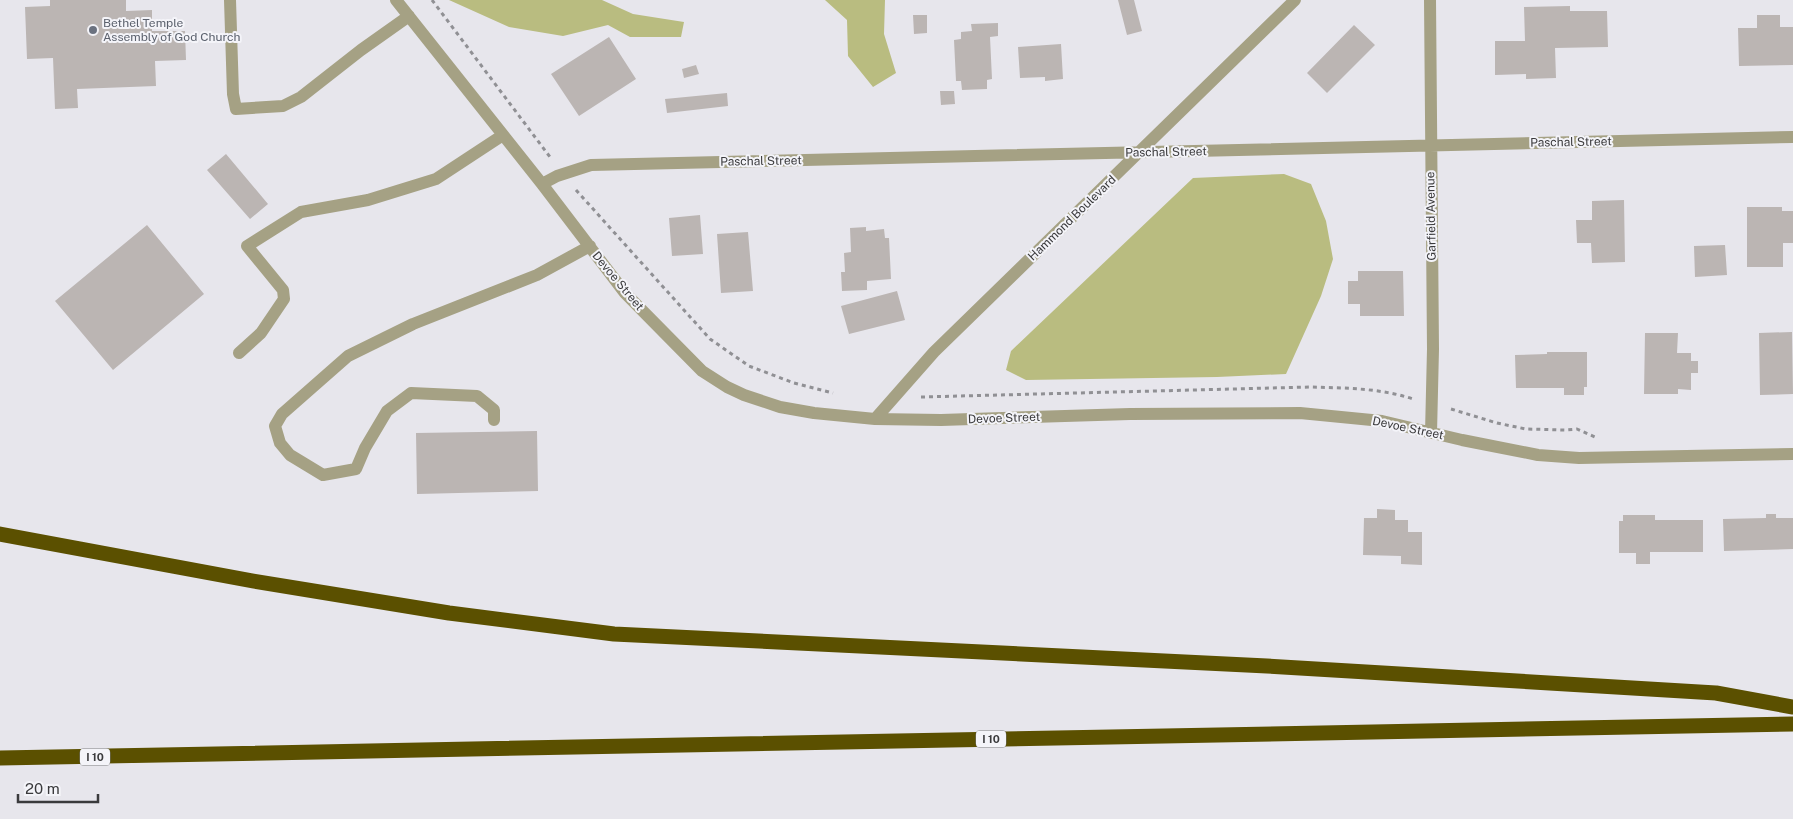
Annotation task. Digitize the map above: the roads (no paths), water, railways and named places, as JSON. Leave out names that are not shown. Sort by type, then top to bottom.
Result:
[{"type":"highway","points":[[2,534],[253,581],[430,610],[614,634],[1267,666],[1716,693],[1793,707]]},
{"type":"highway","name":"I 10","points":[[0,758],[1793,724]]},
{"type":"street","points":[[230,0],[232,94],[236,109],[283,106],[301,98],[361,50],[409,16]]},
{"type":"street","name":"Devoe Street","points":[[396,0],[542,184],[625,293],[702,371],[727,387],[780,408],[875,419],[941,420],[1130,414],[1300,413],[1382,421],[1462,440],[1538,455],[1579,458],[1793,454]]},
{"type":"street","name":"Hammond Boulevard","points":[[875,419],[934,352],[1295,0]]},
{"type":"street","name":"Garfield Avenue","points":[[1430,0],[1433,350],[1431,433]]},
{"type":"street","points":[[239,353],[261,333],[284,299],[283,290],[247,246],[301,212],[368,200],[436,179],[503,135]]},
{"type":"street","name":"Paschal Street","points":[[542,184],[591,165],[1793,137]]},
{"type":"street","points":[[494,420],[494,410],[477,396],[411,393],[386,412],[365,448],[356,468],[324,475],[290,455],[280,443],[276,426],[282,414],[348,356],[413,324],[537,274],[590,246]]},
{"type":"place","name":"Bethel Temple Assembly of God Church","points":[[93,30]]}]
